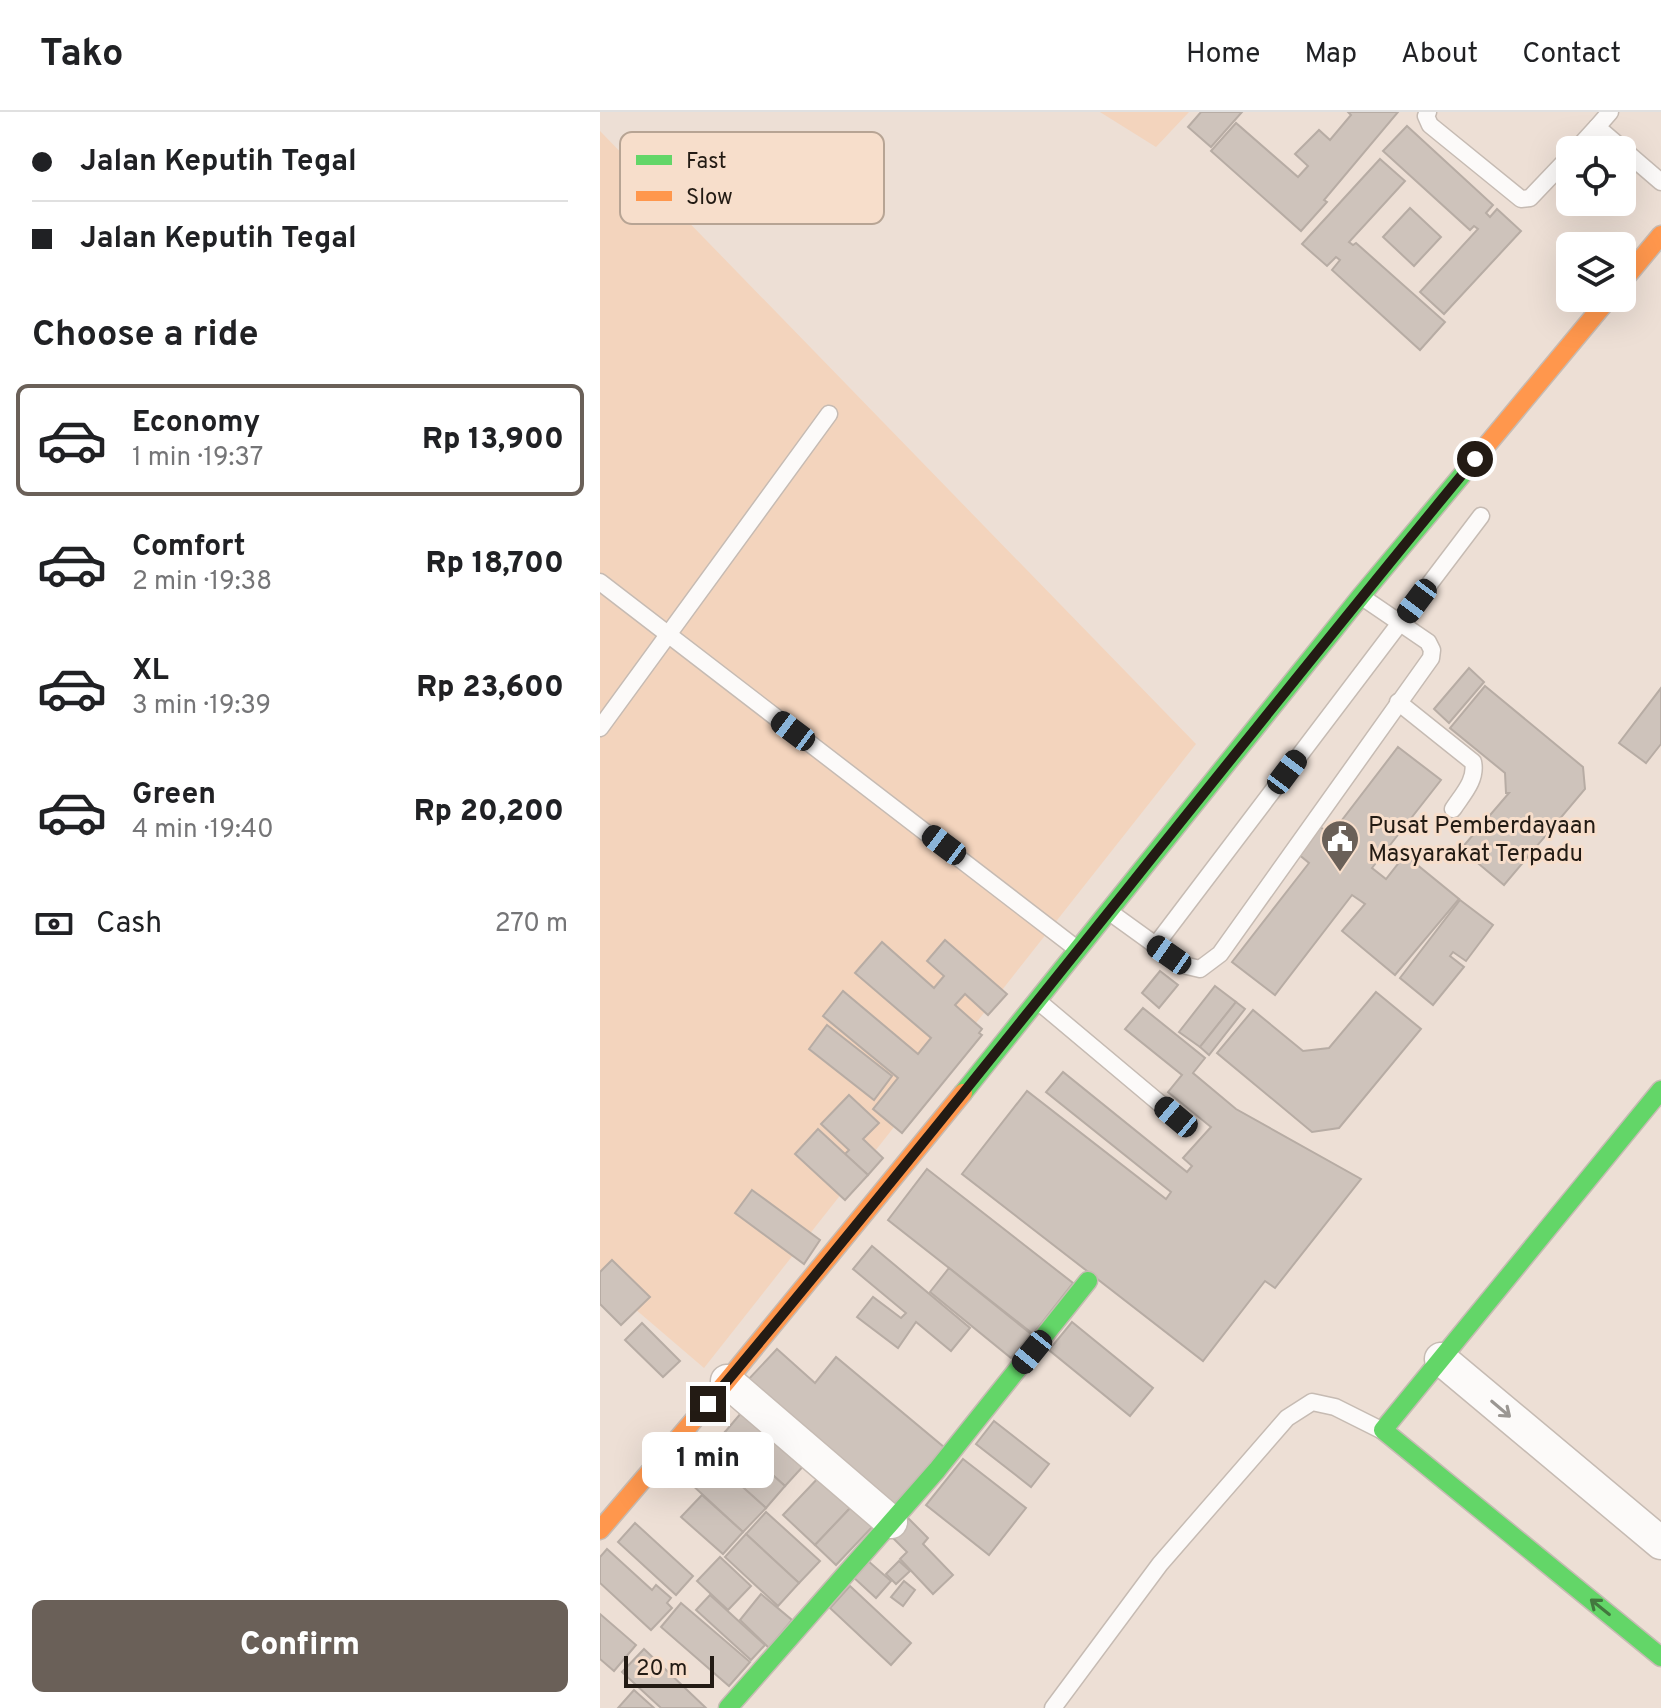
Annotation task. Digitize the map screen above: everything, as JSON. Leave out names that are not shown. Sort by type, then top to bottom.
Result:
[{"type":"main road","points":[[1636,265],[1661,235]]},
{"type":"main road","points":[[604,1518],[727,1381],[1079,951],[1361,596],[1597,312]]},
{"type":"main road","points":[[1661,1091],[1383,1430],[1661,1657]]},
{"type":"main road","points":[[728,1708],[937,1470],[1088,1281]]},
{"type":"street","points":[[1441,1359],[1661,1543]]},
{"type":"street","points":[[727,1381],[891,1522]]},
{"type":"lane","points":[[1428,112],[1426,116],[1430,125],[1521,199],[1530,198],[1556,171]]},
{"type":"lane","points":[[1589,136],[1610,112]]},
{"type":"lane","points":[[1597,127],[1661,182]]},
{"type":"lane","points":[[600,728],[829,414]]},
{"type":"lane","points":[[1155,946],[1481,516]]},
{"type":"lane","points":[[600,582],[1079,951]]},
{"type":"lane","points":[[1109,912],[1183,965],[1200,969],[1220,954],[1431,658],[1432,650],[1428,642],[1361,596]]},
{"type":"lane","points":[[1398,702],[1473,762],[1475,770],[1471,783],[1453,809]]},
{"type":"lane","points":[[1038,1001],[1176,1117]]},
{"type":"lane","points":[[1053,1708],[1160,1564],[1287,1418],[1312,1402],[1335,1407],[1383,1430]]},
{"type":"shaded area","points":[[1100,112],[1189,112],[1156,147]]},
{"type":"shaded area","points":[[600,131],[620,152],[620,224],[690,224],[1196,744],[704,1368],[600,1279]]},
{"type":"building","points":[[1201,112],[1242,112],[1211,147],[1188,127]]},
{"type":"building","points":[[1348,112],[1398,112],[1301,231],[1211,151],[1236,123],[1298,177],[1308,166],[1295,154],[1319,130],[1330,140],[1351,115]]},
{"type":"building","points":[[1407,126],[1493,205],[1486,213],[1490,217],[1497,209],[1521,231],[1444,314],[1420,292],[1478,229],[1474,226],[1470,230],[1383,151]]},
{"type":"building","points":[[1380,159],[1405,181],[1349,242],[1353,245],[1356,243],[1445,322],[1420,350],[1332,270],[1340,260],[1336,257],[1327,266],[1302,244]]},
{"type":"building","points":[[1410,208],[1441,237],[1414,266],[1383,237]]},
{"type":"building","points":[[1469,668],[1484,682],[1449,723],[1434,709]]},
{"type":"building","points":[[1485,686],[1583,767],[1585,789],[1504,885],[1461,849],[1509,793],[1506,793],[1505,773],[1450,728]]},
{"type":"building","points":[[1661,688],[1661,744],[1646,763],[1619,743]]},
{"type":"building","name":"Pusat Pemberdayaan Masyarakat Terpadu","points":[[1398,747],[1441,780],[1372,868],[1386,879],[1405,855],[1459,899],[1395,975],[1342,931],[1365,904],[1352,895],[1275,995],[1232,962],[1309,863],[1297,853],[1317,826],[1332,833]]},
{"type":"building","points":[[1460,900],[1493,925],[1466,961],[1453,952],[1450,956],[1464,967],[1433,1005],[1400,978]]},
{"type":"building","points":[[945,940],[1007,994],[988,1015],[965,994],[955,1005],[982,1029],[979,1033],[982,1035],[902,1133],[873,1109],[898,1078],[823,1016],[843,991],[918,1054],[931,1038],[855,973],[882,942],[934,988],[944,976],[927,961]]},
{"type":"building","points":[[1160,971],[1178,985],[1159,1008],[1142,993]]},
{"type":"building","points":[[1215,986],[1236,1002],[1200,1047],[1179,1032]]},
{"type":"building","points":[[1376,992],[1421,1029],[1339,1128],[1312,1132],[1217,1053],[1253,1010],[1303,1051],[1329,1048]]},
{"type":"building","points":[[1236,1002],[1245,1009],[1209,1055],[1200,1047]]},
{"type":"building","points":[[1143,1008],[1205,1058],[1193,1073],[1236,1109],[1361,1179],[1275,1288],[1265,1281],[1203,1361],[962,1174],[1027,1091],[1166,1199],[1171,1192],[1046,1092],[1063,1072],[1187,1172],[1192,1166],[1183,1158],[1211,1127],[1168,1092],[1182,1075],[1125,1029]]},
{"type":"building","points":[[827,1025],[892,1076],[874,1100],[809,1049]]},
{"type":"building","points":[[849,1095],[879,1123],[863,1139],[883,1158],[868,1175],[845,1154],[849,1150],[821,1124]]},
{"type":"building","points":[[818,1129],[868,1175],[845,1200],[795,1154]]},
{"type":"building","points":[[927,1169],[1073,1283],[1033,1334],[888,1220]]},
{"type":"building","points":[[752,1190],[820,1240],[804,1264],[735,1213]]},
{"type":"building","points":[[872,1246],[970,1328],[951,1351],[916,1322],[898,1348],[857,1317],[873,1297],[901,1318],[906,1313],[853,1269]]},
{"type":"building","points":[[612,1260],[650,1297],[621,1325],[600,1304],[600,1272]]},
{"type":"building","points":[[949,1268],[1031,1334],[1011,1358],[930,1292]]},
{"type":"building","points":[[1072,1322],[1153,1388],[1130,1416],[1049,1350]]},
{"type":"building","points":[[642,1323],[680,1361],[663,1377],[625,1340]]},
{"type":"building","points":[[777,1349],[815,1383],[836,1357],[945,1448],[894,1509],[747,1381]]},
{"type":"building","points":[[747,1406],[807,1462],[785,1486],[725,1432]]},
{"type":"building","points":[[994,1421],[1049,1464],[1031,1487],[976,1444]]},
{"type":"building","points":[[725,1432],[785,1486],[766,1508],[705,1454]]},
{"type":"building","points":[[697,1446],[766,1508],[743,1532],[676,1470]]},
{"type":"building","points":[[963,1459],[1026,1508],[989,1555],[926,1505]]},
{"type":"building","points":[[821,1475],[853,1505],[815,1545],[783,1515]]},
{"type":"building","points":[[702,1495],[743,1532],[723,1554],[681,1517]]},
{"type":"building","points":[[853,1505],[874,1525],[836,1565],[815,1545]]},
{"type":"building","points":[[766,1512],[820,1561],[799,1583],[746,1534]]},
{"type":"building","points":[[908,1518],[928,1538],[923,1544],[953,1575],[933,1594],[900,1559],[907,1552],[890,1535]]},
{"type":"building","points":[[635,1523],[693,1576],[676,1595],[618,1542]]},
{"type":"building","points":[[746,1534],[799,1583],[778,1606],[725,1557]]},
{"type":"building","points":[[607,1549],[652,1590],[656,1585],[671,1598],[667,1603],[672,1608],[651,1630],[600,1583],[600,1557]]},
{"type":"building","points":[[720,1557],[751,1586],[728,1610],[697,1581]]},
{"type":"building","points":[[867,1560],[891,1581],[876,1598],[852,1576]]},
{"type":"building","points":[[899,1561],[910,1571],[896,1584],[886,1574]]},
{"type":"building","points":[[904,1581],[915,1590],[903,1606],[891,1597]]},
{"type":"building","points":[[850,1586],[911,1643],[891,1665],[830,1608]]},
{"type":"building","points":[[761,1594],[792,1620],[769,1648],[740,1620]]},
{"type":"building","points":[[710,1595],[765,1645],[751,1660],[696,1610]]},
{"type":"building","points":[[681,1603],[750,1662],[729,1686],[661,1627]]},
{"type":"building","points":[[600,1614],[636,1645],[614,1671],[600,1659]]},
{"type":"building","points":[[644,1649],[706,1708],[661,1708],[622,1672]]},
{"type":"building","points":[[634,1690],[654,1708],[618,1708]]},
{"type":"traffic: fast","points":[[963,1093],[1361,596],[1467,469]]},
{"type":"traffic: fast","points":[[1661,1090],[1383,1430],[1661,1657]]},
{"type":"traffic: fast","points":[[728,1708],[937,1470],[1088,1281]]},
{"type":"traffic: slow","points":[[1636,265],[1661,235]]},
{"type":"traffic: slow","points":[[1467,469],[1597,312]]},
{"type":"traffic: slow","points":[[600,1530],[727,1381],[963,1093]]},
{"type":"place","name":"Pusat Pemberdayaan Masyarakat Terpadu","points":[[1340,873]]},
{"type":"route","points":[[708,1404],[1475,459]]}]
